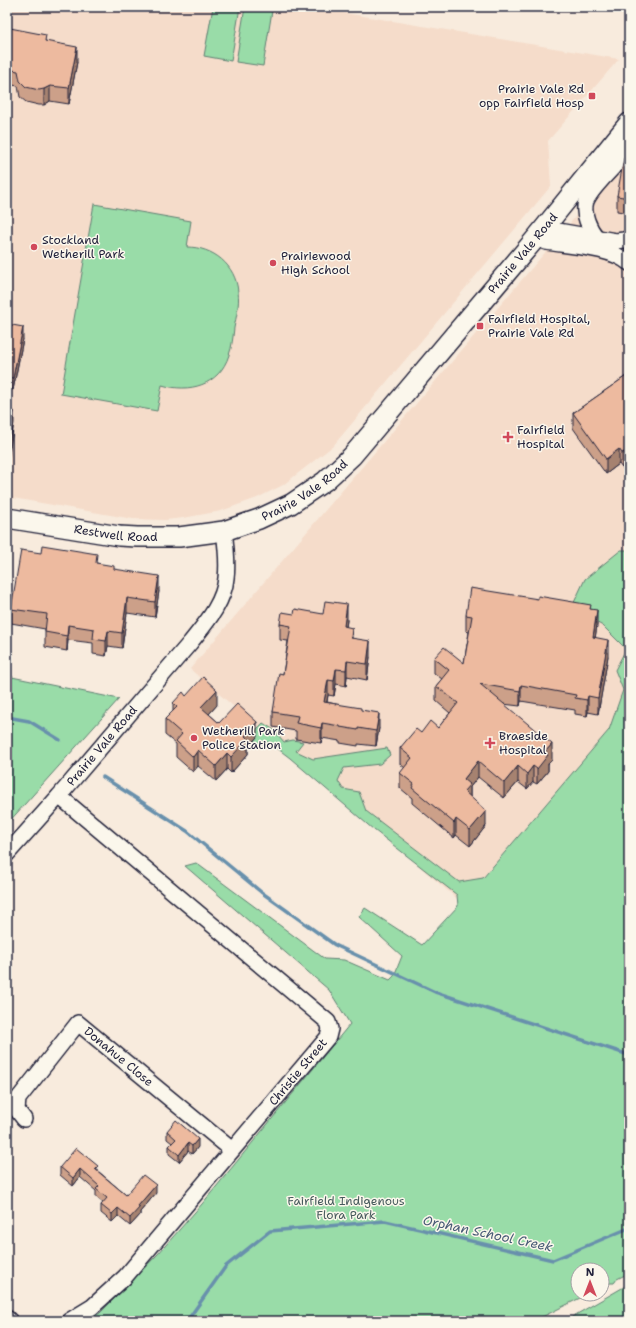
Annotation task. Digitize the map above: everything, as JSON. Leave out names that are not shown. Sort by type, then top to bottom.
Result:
[{"type":"main road","name":"Prairie Vale Road","points":[[224,531],[259,519],[291,504],[326,481],[352,456],[541,232],[626,126]]},
{"type":"main road","name":"Restwell Road","points":[[7,518],[137,538],[179,537],[224,531]]},
{"type":"street","points":[[597,238],[587,219],[585,204],[591,193],[618,162],[626,126]]},
{"type":"street","points":[[629,238],[616,241],[558,231],[541,232],[546,242],[606,252],[617,255],[629,263]]},
{"type":"street","name":"Prairie Vale Road","points":[[7,854],[59,796],[190,643],[216,608],[225,586],[227,576],[224,531]]},
{"type":"street","name":"Christie Street","points":[[59,796],[328,1022],[330,1029],[328,1037],[125,1277],[92,1307],[69,1321]]},
{"type":"street","name":"Donahue Close","points":[[24,1119],[17,1110],[18,1099],[78,1023],[232,1150]]},
{"type":"street","points":[[7,1318],[10,1321]]},
{"type":"shaded area","name":"Prairiewood High School","points":[[7,7],[309,7],[619,59],[548,141],[551,186],[333,446],[283,485],[257,498],[221,511],[183,518],[165,520],[133,519],[7,497]]},
{"type":"shaded area","name":"Fairfield Hospital","points":[[629,154],[629,707],[462,903],[190,669]]},
{"type":"green space","points":[[213,7],[240,7],[231,61],[204,56]]},
{"type":"green space","points":[[245,7],[272,11],[263,66],[236,62]]},
{"type":"green space","points":[[94,204],[191,221],[187,247],[206,250],[222,259],[233,274],[236,282],[238,310],[231,349],[224,366],[218,374],[202,385],[182,388],[162,385],[157,411],[61,394]]},
{"type":"green space","name":"Fairfield Indigenous Flora Park","points":[[621,550],[629,550],[629,1273],[617,1279],[614,1283],[610,1283],[610,1262],[570,1262],[570,1302],[572,1302],[534,1321],[87,1321],[100,1313],[158,1254],[202,1204],[350,1024],[329,990],[185,866],[196,863],[325,959],[344,960],[390,980],[394,976],[402,956],[359,917],[365,908],[422,945],[458,906],[457,895],[374,830],[290,758],[269,742],[253,746],[257,729],[263,723],[274,730],[284,742],[293,740],[303,742],[296,751],[313,759],[387,748],[390,755],[380,764],[344,768],[338,781],[343,789],[359,792],[366,811],[459,882],[483,878],[609,730],[623,690],[615,670],[626,649],[603,626],[571,609],[585,579]]},
{"type":"green space","points":[[7,676],[119,699],[7,824]]},
{"type":"green space","points":[[629,1284],[629,1321],[565,1321],[598,1302],[610,1302],[610,1295]]},
{"type":"building","points":[[10,28],[46,35],[45,41],[77,47],[69,88],[50,86],[39,90],[26,87],[20,81],[18,71],[7,69],[7,43]]},
{"type":"building","points":[[624,158],[629,159],[629,198],[617,196]]},
{"type":"building","points":[[7,324],[23,327],[13,378],[7,377]]},
{"type":"building","points":[[629,374],[629,450],[622,453],[619,449],[606,459],[573,413]]},
{"type":"building","points":[[7,410],[14,411],[7,456]]},
{"type":"building","points":[[42,545],[97,554],[96,563],[114,566],[114,569],[159,576],[155,602],[127,598],[122,633],[108,631],[106,641],[93,639],[94,629],[68,625],[67,636],[45,632],[47,614],[11,609],[21,550],[41,553]]},
{"type":"building","points":[[470,588],[538,599],[538,596],[591,605],[590,609],[597,610],[593,637],[608,640],[598,698],[588,696],[587,700],[575,698],[576,695],[521,685],[520,691],[480,684],[552,744],[545,752],[548,755],[537,769],[533,766],[527,774],[518,766],[504,783],[478,761],[464,779],[470,784],[464,791],[486,811],[470,830],[456,819],[454,823],[412,788],[414,784],[400,773],[412,758],[400,748],[416,729],[421,733],[430,721],[438,728],[458,703],[436,686],[449,670],[434,658],[444,647],[464,663],[472,616],[466,615]]},
{"type":"building","points":[[325,601],[347,604],[344,626],[352,628],[351,638],[370,641],[367,664],[347,661],[346,670],[336,669],[334,681],[328,680],[324,702],[361,708],[361,710],[379,713],[376,731],[358,728],[358,730],[322,723],[321,728],[296,723],[298,716],[273,712],[279,673],[283,674],[291,626],[280,624],[282,612],[294,614],[295,609],[323,614]]},
{"type":"building","name":"Wetherill Park Police Station","points":[[203,677],[217,690],[201,707],[219,723],[237,704],[257,722],[245,736],[248,739],[231,757],[227,753],[216,766],[198,750],[193,757],[176,741],[182,734],[165,719],[177,707],[173,703],[183,692],[186,696]]},
{"type":"building","points":[[176,1120],[198,1139],[192,1146],[188,1143],[179,1155],[169,1146],[176,1139],[167,1131]]},
{"type":"building","points":[[76,1148],[98,1166],[95,1169],[126,1195],[143,1175],[156,1185],[130,1218],[118,1208],[112,1214],[101,1205],[107,1198],[96,1189],[99,1186],[80,1169],[73,1178],[60,1167]]},
{"type":"waterway","points":[[7,717],[29,721],[60,740]]},
{"type":"waterway","points":[[103,777],[187,831],[261,892],[335,945],[435,992],[629,1055]]},
{"type":"waterway","name":"Orphan School Creek","points":[[187,1321],[226,1266],[270,1231],[385,1221],[553,1260],[629,1228]]},
{"type":"place","name":"Prairie Vale Rd opp Fairfield Hosp","points":[[592,96]]},
{"type":"place","name":"Stockland Wetherill Park","points":[[34,247]]},
{"type":"place","name":"Prairiewood High School","points":[[273,263]]},
{"type":"place","name":"Fairfield Hospital, Prairie Vale Rd","points":[[480,326]]},
{"type":"place","name":"Fairfield Hospital","points":[[508,437]]},
{"type":"place","name":"Wetherill Park Police Station","points":[[194,738]]},
{"type":"place","name":"Braeside Hospital","points":[[490,743]]}]
